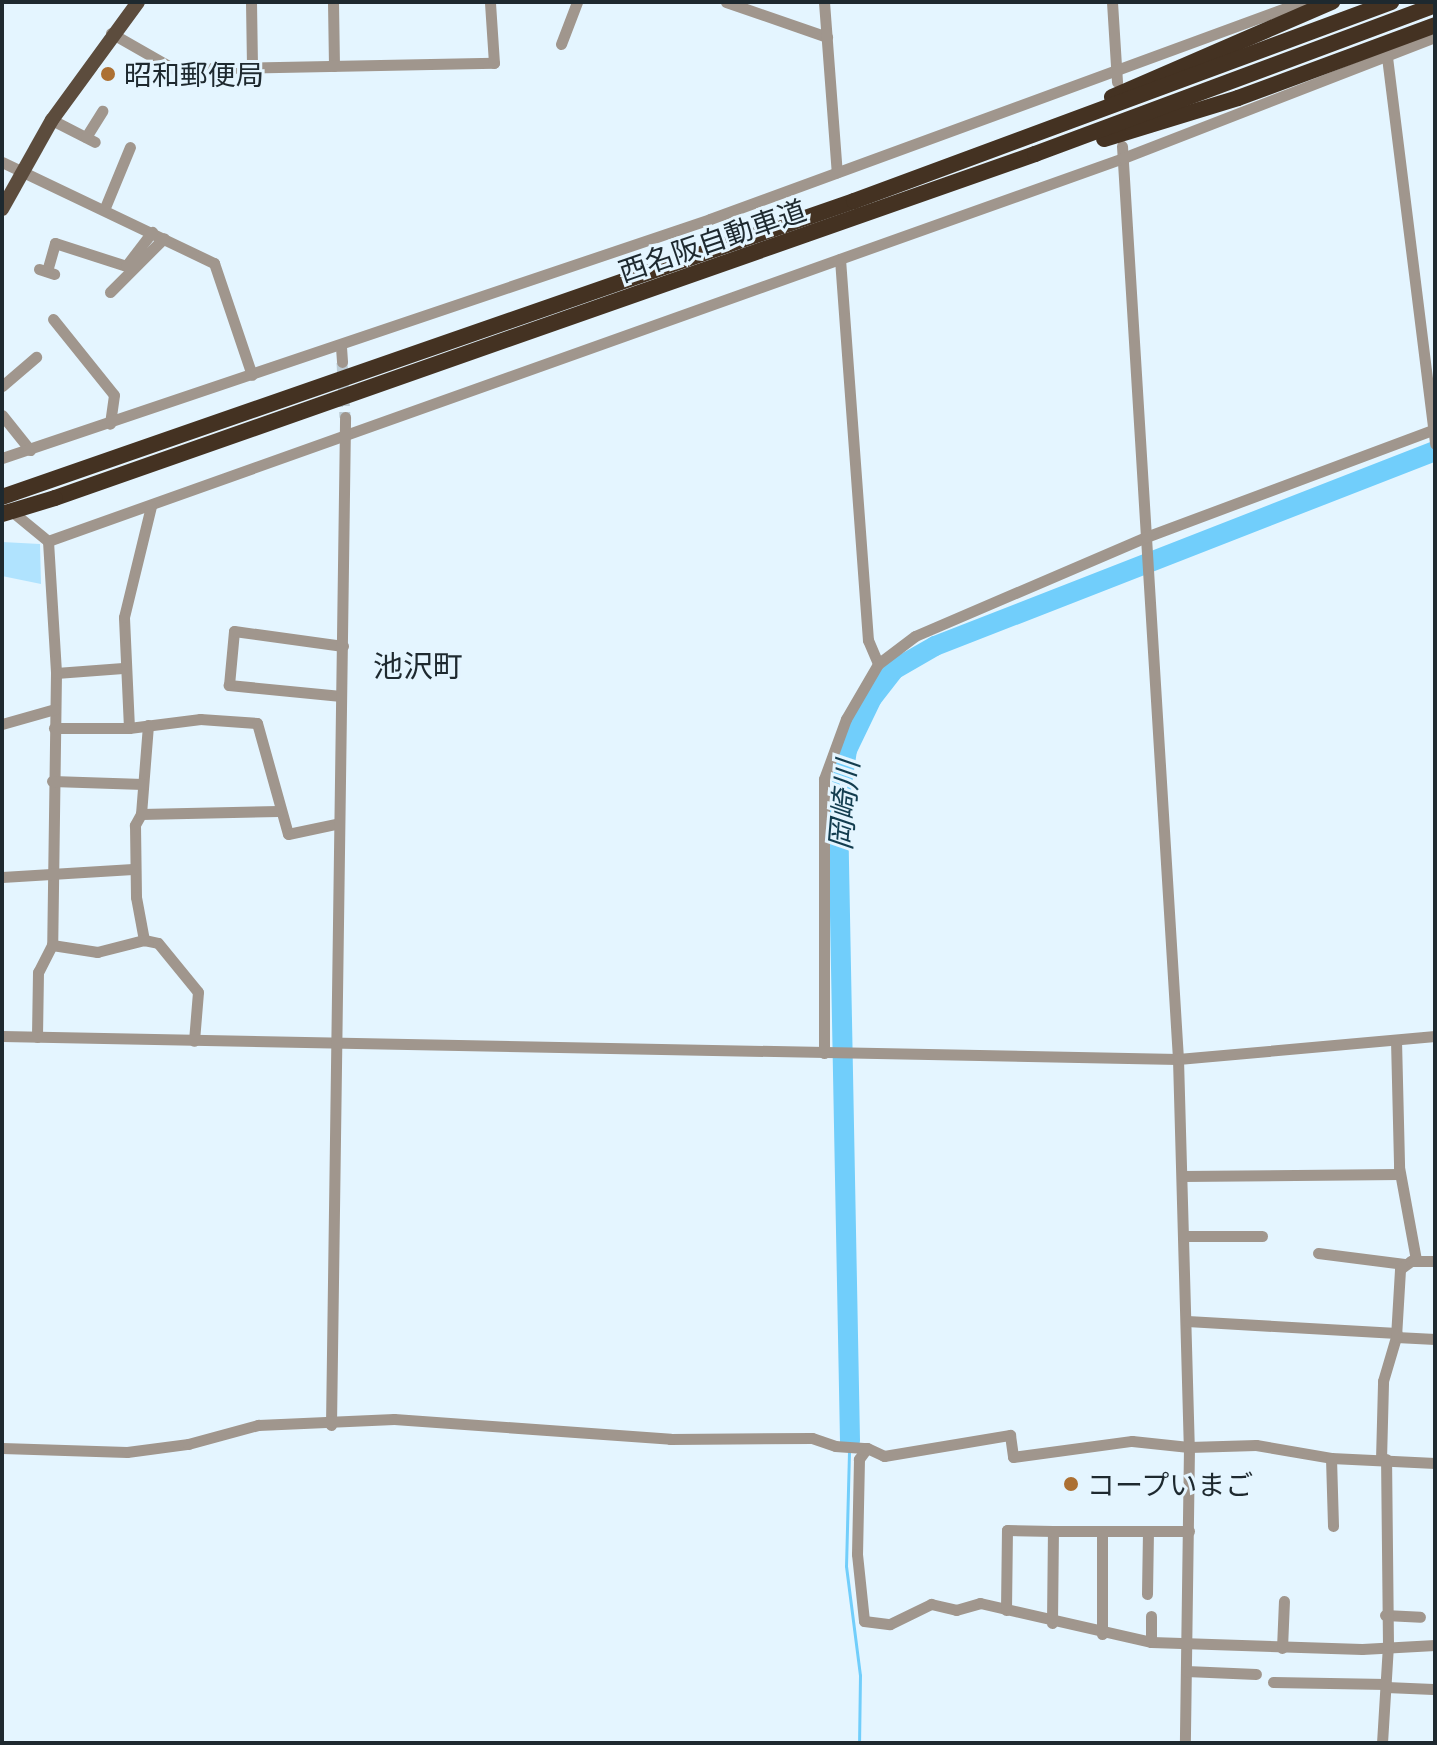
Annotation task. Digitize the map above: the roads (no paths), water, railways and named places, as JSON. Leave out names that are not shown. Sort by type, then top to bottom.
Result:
[{"type":"highway","points":[[998,150],[1332,2]]},
{"type":"highway","name":"西名阪自動車道","points":[[2,514],[53,490],[998,150],[1391,2]]},
{"type":"highway","name":"西名阪自動車道","points":[[2,497],[53,490],[861,215],[1435,5]]},
{"type":"highway","points":[[861,215],[1238,98],[1435,25]]},
{"type":"main road","points":[[2,209],[52,120],[111,33],[138,2]]},
{"type":"street","points":[[251,2],[252,68]]},
{"type":"street","points":[[333,2],[334,66]]},
{"type":"street","points":[[111,33],[174,69],[494,63],[490,2]]},
{"type":"street","points":[[561,44],[577,2]]},
{"type":"street","points":[[726,2],[827,37]]},
{"type":"street","points":[[824,2],[837,173]]},
{"type":"street","points":[[1112,2],[1116,77]]},
{"type":"street","points":[[2,458],[341,347],[1116,77],[1302,2]]},
{"type":"street","points":[[48,541],[840,259],[1435,37]]},
{"type":"street","points":[[827,1053],[824,779],[846,719],[878,664],[915,636],[1146,541],[1434,434],[1387,57]]},
{"type":"street","points":[[52,120],[90,140],[102,111]]},
{"type":"street","points":[[104,210],[130,147]]},
{"type":"street","points":[[1122,152],[1178,1059],[1189,1447],[1185,1743]]},
{"type":"street","points":[[2,162],[152,232],[220,270],[252,375]]},
{"type":"street","points":[[47,272],[55,243],[126,266],[152,232]]},
{"type":"street","points":[[110,292],[164,238]]},
{"type":"street","points":[[840,259],[868,640],[878,664]]},
{"type":"street","points":[[53,319],[114,395],[110,424]]},
{"type":"street","points":[[341,347],[342,362]]},
{"type":"street","points":[[2,386],[36,357]]},
{"type":"street","points":[[2,415],[30,450]]},
{"type":"street","points":[[331,1425],[336,824],[343,646],[345,417]]},
{"type":"street","points":[[2,503],[48,541],[56,673],[52,781],[56,873],[52,945],[38,972],[37,1037]]},
{"type":"street","points":[[129,728],[123,668],[124,617],[151,506]]},
{"type":"street","points":[[341,696],[229,685],[234,631],[343,646]]},
{"type":"street","points":[[56,673],[123,668]]},
{"type":"street","points":[[2,724],[55,709]]},
{"type":"street","points":[[54,728],[129,728],[200,719],[257,723],[278,811],[288,834],[336,824]]},
{"type":"street","points":[[144,940],[133,869],[135,825],[141,814],[148,725]]},
{"type":"street","points":[[52,781],[143,784]]},
{"type":"street","points":[[141,814],[278,811]]},
{"type":"street","points":[[2,877],[133,869]]},
{"type":"street","points":[[52,945],[97,952],[144,940],[158,943],[192,980],[199,1003],[194,1041]]},
{"type":"street","points":[[2,1036],[1178,1059],[1435,1036]]},
{"type":"street","points":[[1382,1743],[1388,1645],[1385,1615],[1383,1381],[1396,1335],[1410,1262],[1400,1174],[1396,1040]]},
{"type":"street","points":[[1182,1176],[1400,1174]]},
{"type":"street","points":[[1184,1236],[1262,1236]]},
{"type":"street","points":[[1318,1253],[1410,1262],[1435,1261]]},
{"type":"street","points":[[1187,1321],[1435,1339]]},
{"type":"street","points":[[2,1448],[127,1452],[188,1444],[258,1425],[331,1425],[394,1419],[670,1439],[812,1438],[840,1447],[865,1447],[884,1456],[1010,1435],[1013,1457],[1132,1441],[1189,1447],[1256,1445],[1331,1458],[1435,1463]]},
{"type":"street","points":[[865,1447],[859,1459],[857,1554],[864,1621],[890,1624],[938,1603],[956,1610],[980,1603],[1052,1623],[1151,1642],[1282,1648],[1435,1645]]},
{"type":"street","points":[[1330,1519],[1331,1458]]},
{"type":"street","points":[[1006,1610],[1007,1530],[1189,1531]]},
{"type":"street","points":[[1052,1623],[1053,1531]]},
{"type":"street","points":[[1102,1532],[1102,1634]]},
{"type":"street","points":[[1147,1594],[1148,1533]]},
{"type":"street","points":[[1282,1648],[1284,1601]]},
{"type":"street","points":[[1385,1615],[1420,1617]]},
{"type":"street","points":[[1151,1616],[1151,1642]]},
{"type":"street","points":[[1186,1671],[1256,1674]]},
{"type":"street","points":[[1273,1682],[1386,1686],[1427,1692]]},
{"type":"waterway","name":"岡崎川","points":[[850,1441],[838,810],[847,750],[872,698],[895,669],[935,646],[1435,451]]},
{"type":"waterway","points":[[849,1452],[846,1566],[860,1675],[859,1743]]},
{"type":"tunnel","points":[[342,362],[345,417]]},
{"type":"place","name":"昭和郵便局","points":[[108,74]]},
{"type":"place","name":"コープいまご","points":[[1071,1484]]},
{"type":"district","name":"池沢町","points":[[418,666]]}]
